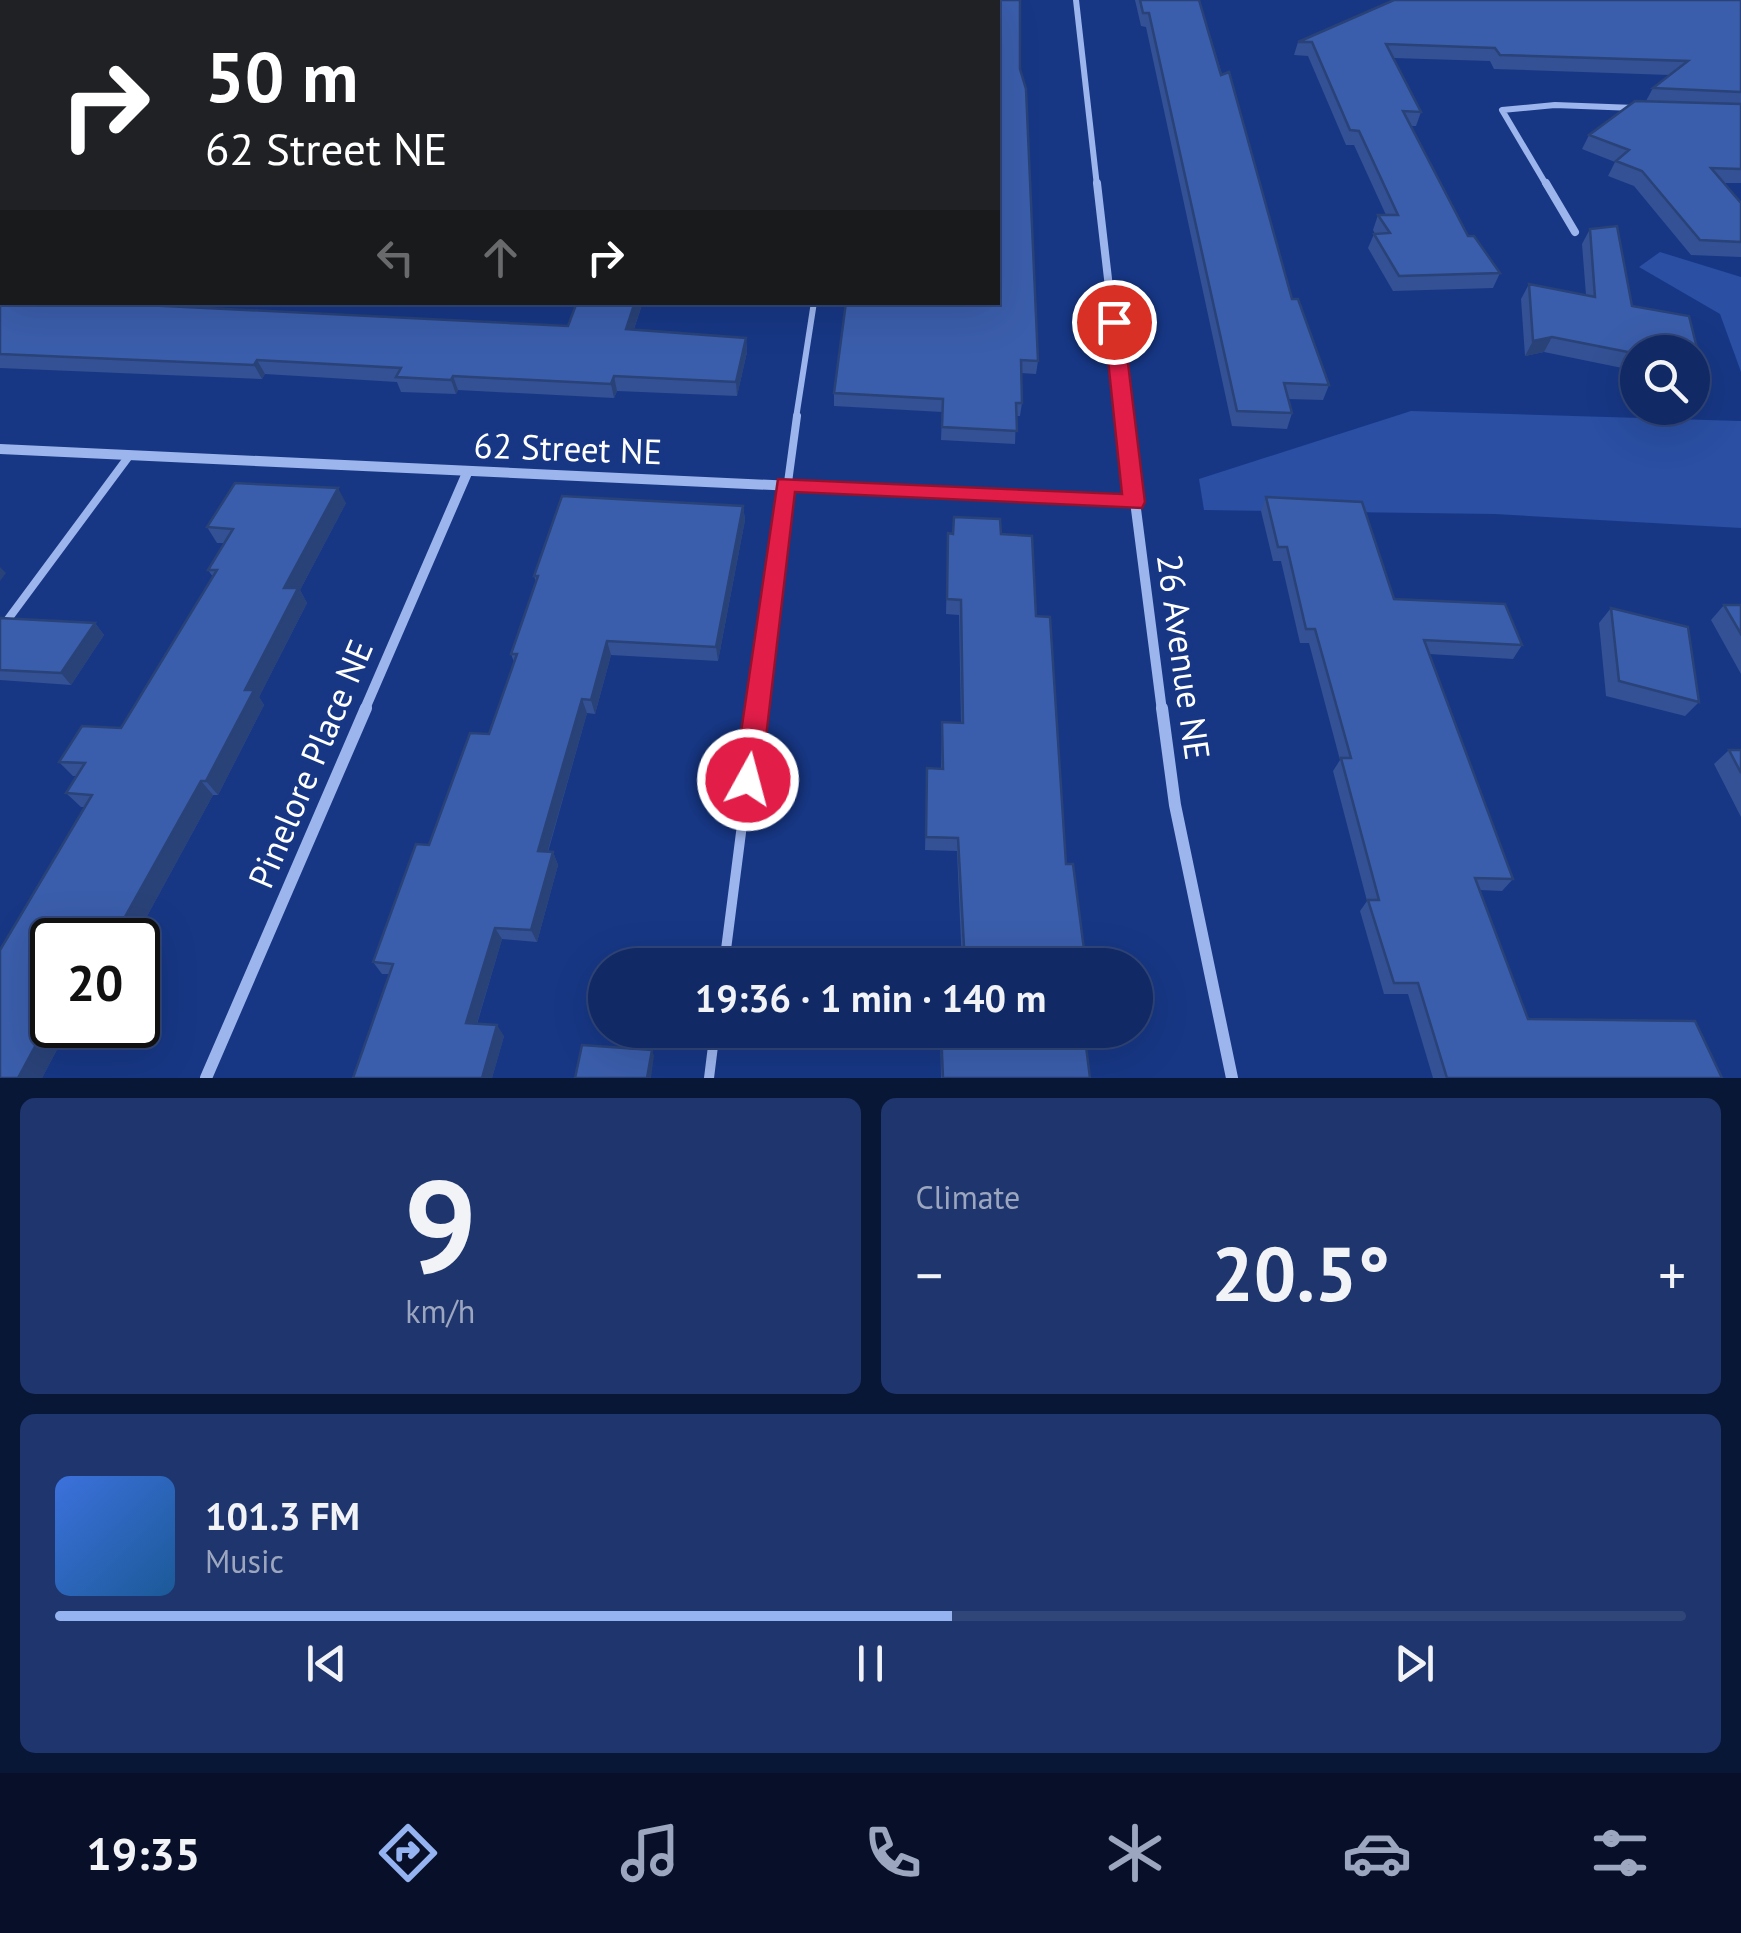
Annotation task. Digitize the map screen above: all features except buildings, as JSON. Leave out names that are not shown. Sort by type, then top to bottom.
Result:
[{"type":"street","name":"26 Avenue NE","points":[[1076,0],[1134,502],[1175,805],[1232,1078]]},
{"type":"street","points":[[1575,232],[1502,110],[1555,106],[1648,109]]},
{"type":"street","name":"62 Street NE","points":[[0,448],[1134,502]]},
{"type":"street","name":"Pinelore Place NE","points":[[206,1078],[466,472]]},
{"type":"lane","points":[[726,948],[786,484],[814,305]]},
{"type":"lane","points":[[0,630],[129,456]]},
{"type":"lane","points":[[709,1078],[713,1048]]},
{"type":"shaded area","points":[[1660,252],[1741,277],[1741,372],[1720,314],[1639,267]]},
{"type":"shaded area","points":[[1411,411],[1620,417],[1620,425],[1741,421],[1741,528],[1495,514],[1204,510],[1199,479]]},
{"type":"route","points":[[748,780],[786,484],[1134,502],[1114,322]]}]
